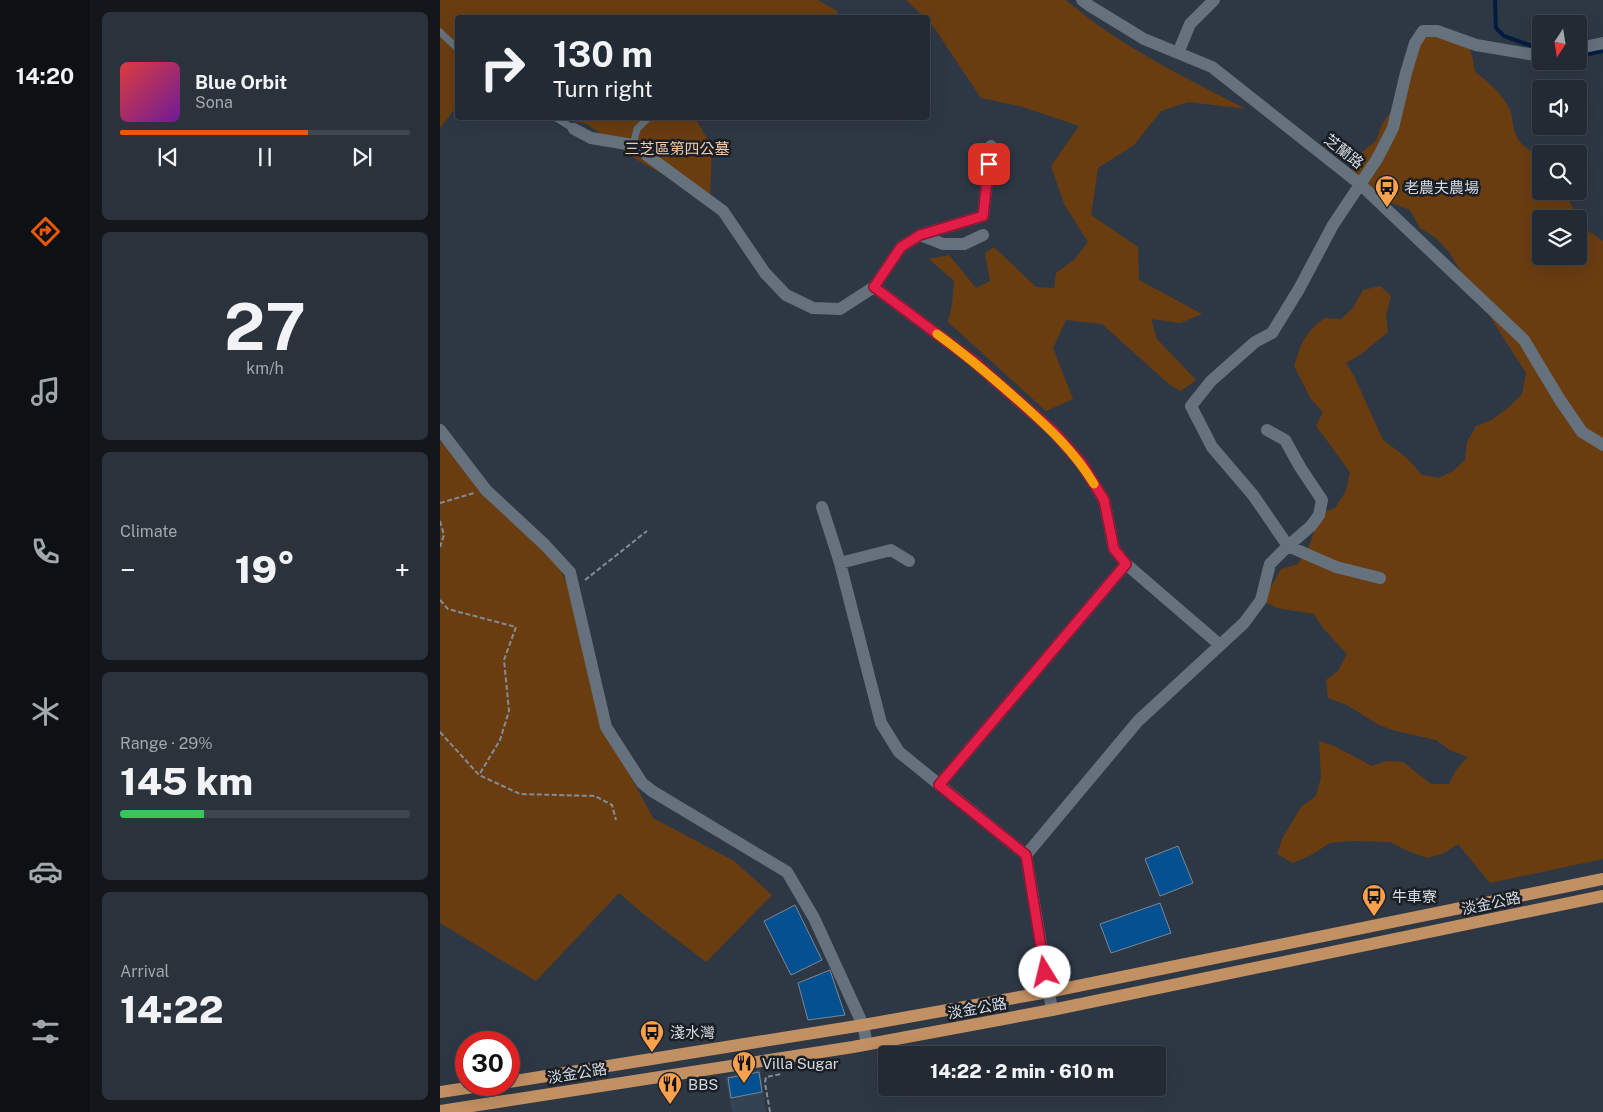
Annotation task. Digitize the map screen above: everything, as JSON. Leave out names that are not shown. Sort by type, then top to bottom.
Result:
[{"type":"main road","name":"淡金公路","points":[[520,1080],[863,1025],[1048,992],[1603,878]]},
{"type":"main road","name":"淡金公路","points":[[440,1111],[867,1044],[1052,1010],[1603,896]]},
{"type":"main road","points":[[440,1092],[455,1090]]},
{"type":"street","name":"芝蘭路","points":[[1082,0],[1144,39],[1212,67],[1360,184],[1524,340],[1560,400],[1582,432],[1603,445]]},
{"type":"street","points":[[1178,53],[1190,24],[1214,0]]},
{"type":"street","points":[[1380,578],[1336,567],[1288,546],[1253,495],[1212,447],[1191,406],[1211,381],[1255,342],[1272,333],[1299,289],[1334,225],[1377,159],[1393,128],[1415,43],[1423,31],[1437,31],[1476,45],[1532,54]]},
{"type":"street","points":[[1588,46],[1603,43]]},
{"type":"street","points":[[574,129],[591,138],[633,145],[723,211],[765,273],[786,295],[813,308],[840,309],[874,287],[901,247],[920,235],[983,216],[991,146]]},
{"type":"street","points":[[920,235],[943,244],[964,244],[983,235]]},
{"type":"street","points":[[874,287],[972,360],[1060,439],[1082,464],[1104,500],[1114,549],[1126,564],[1220,645]]},
{"type":"street","points":[[440,430],[486,490],[545,545],[570,572],[606,727],[642,783],[652,791],[787,872],[814,918],[863,1025],[867,1044]]},
{"type":"street","points":[[1026,855],[1138,721],[1244,623],[1261,600],[1270,564],[1312,526],[1319,515],[1322,500],[1285,440],[1267,430]]},
{"type":"street","points":[[822,507],[840,563],[881,723],[899,752],[1026,855],[1052,1010]]},
{"type":"street","points":[[840,563],[890,550],[909,561]]},
{"type":"street","points":[[939,785],[1126,564]]},
{"type":"lane","points":[[440,32],[455,46]]},
{"type":"lane","points":[[559,120],[574,129]]},
{"type":"lane","points":[[633,145],[637,129],[646,120]]},
{"type":"path","points":[[440,503],[486,490]]},
{"type":"path","points":[[440,521],[444,535],[440,547]]},
{"type":"path","points":[[574,589],[647,531]]},
{"type":"path","points":[[440,600],[448,609],[516,628],[504,660],[509,711],[500,740],[479,775]]},
{"type":"path","points":[[440,732],[479,775],[520,794],[595,796],[612,805],[616,820]]},
{"type":"path","points":[[770,1112],[765,1083],[766,1077],[781,1074]]},
{"type":"shaded area","name":"Villa Sugar","points":[[760,1069],[766,1112],[732,1112],[725,1076]]},
{"type":"green space","points":[[440,0],[818,0],[837,11],[838,15],[455,15],[455,109],[440,128]]},
{"type":"green space","points":[[906,0],[1066,0],[1086,17],[1153,60],[1246,109],[1188,102],[1161,111],[1134,145],[1098,168],[1091,215],[1138,247],[1139,280],[1202,314],[1180,323],[1151,319],[1157,339],[1196,380],[1181,391],[1170,385],[1102,324],[1066,320],[1053,348],[1073,399],[1046,411],[948,322],[954,281],[929,259],[949,255],[976,288],[990,281],[985,253],[994,247],[1036,287],[1054,288],[1056,273],[1075,259],[1088,242],[1064,204],[1051,166],[1079,126],[1023,107],[981,98],[930,23],[930,15],[922,15]]},
{"type":"green space","points":[[1431,33],[1463,42],[1471,52],[1475,72],[1495,89],[1503,99],[1510,110],[1514,131],[1519,141],[1532,151],[1532,200],[1570,200],[1570,204],[1574,210],[1532,210],[1532,265],[1587,265],[1587,230],[1603,241],[1603,859],[1490,883],[1458,844],[1444,853],[1427,858],[1390,842],[1350,841],[1330,843],[1311,855],[1293,863],[1277,854],[1283,837],[1301,807],[1316,796],[1321,777],[1319,741],[1334,746],[1372,766],[1387,761],[1403,762],[1431,784],[1449,784],[1456,770],[1468,757],[1450,750],[1436,740],[1379,725],[1347,705],[1328,698],[1326,680],[1338,671],[1347,654],[1323,628],[1314,614],[1277,608],[1257,598],[1272,585],[1281,569],[1298,564],[1311,540],[1317,514],[1335,508],[1346,491],[1350,472],[1316,426],[1323,412],[1311,399],[1294,366],[1299,350],[1308,333],[1318,323],[1325,318],[1341,319],[1353,308],[1363,290],[1380,286],[1391,296],[1386,315],[1388,332],[1361,354],[1346,363],[1354,376],[1383,440],[1407,458],[1422,475],[1439,478],[1453,471],[1465,460],[1467,442],[1476,426],[1492,420],[1522,394],[1526,373],[1449,252],[1436,238],[1420,228],[1410,210],[1368,197],[1355,183],[1351,164],[1376,141],[1382,124],[1404,95],[1404,57]]},
{"type":"green space","name":"三芝區第四公墓","points":[[570,120],[696,120],[712,147],[710,201],[634,158],[587,124]]},
{"type":"green space","points":[[440,441],[560,568],[589,636],[611,740],[653,818],[734,861],[772,895],[706,962],[619,893],[536,981],[440,923]]},
{"type":"building","points":[[1178,846],[1193,883],[1160,896],[1145,859]]},
{"type":"building","points":[[1160,903],[1171,933],[1111,953],[1100,924]]},
{"type":"building","points":[[795,905],[822,960],[791,975],[764,921]]},
{"type":"building","points":[[830,970],[845,1015],[808,1020],[798,983]]},
{"type":"building","points":[[759,1072],[762,1092],[731,1098],[728,1078]]},
{"type":"waterway","points":[[1495,0],[1496,28],[1504,36],[1532,46]]},
{"type":"waterway","points":[[1588,54],[1603,51]]},
{"type":"slow traffic","points":[[937,334],[972,360],[1054,432],[1082,464],[1094,484]]},
{"type":"place","name":"老農夫農場","points":[[1387,208]]},
{"type":"place","name":"牛車寮","points":[[1374,917]]},
{"type":"place","name":"淺水灣","points":[[652,1053]]},
{"type":"place","name":"Villa Sugar","points":[[744,1084]]},
{"type":"place","name":"BBS","points":[[670,1105]]},
{"type":"route","points":[[989,164],[983,216],[920,235],[901,247],[874,287],[972,360],[1054,432],[1082,464],[1104,500],[1114,549],[1126,564],[939,785],[1026,855],[1045,972]]}]
